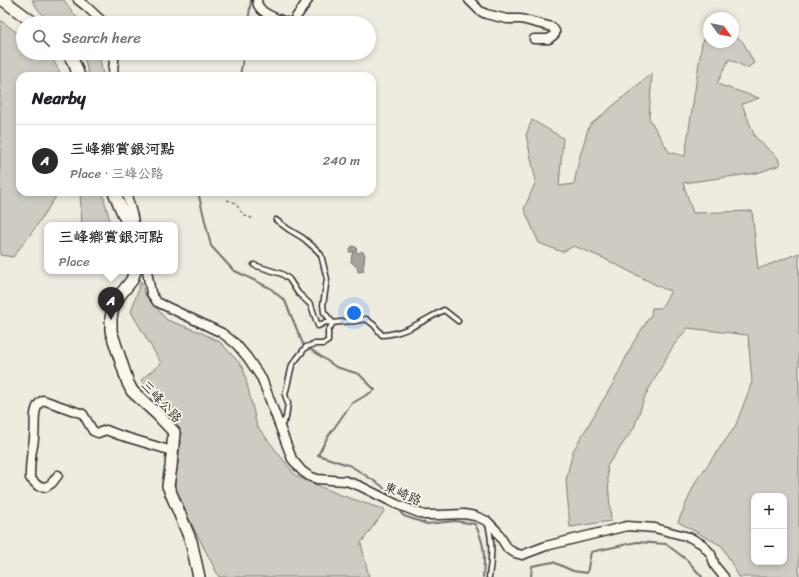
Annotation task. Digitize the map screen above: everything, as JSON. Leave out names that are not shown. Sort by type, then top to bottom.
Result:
[{"type":"street","points":[[3,0],[25,16]]},
{"type":"street","points":[[78,0],[97,16]]},
{"type":"street","points":[[258,0],[257,4],[262,11],[274,16]]},
{"type":"street","points":[[296,16],[308,0]]},
{"type":"street","points":[[469,0],[480,11],[486,14],[507,19],[521,19],[552,27],[555,31],[555,34],[549,39],[534,39]]},
{"type":"street","points":[[72,60],[78,72]]},
{"type":"street","points":[[113,72],[114,60]]},
{"type":"street","points":[[116,196],[127,222]]},
{"type":"street","points":[[127,196],[134,222]]},
{"type":"street","name":"三峰公路","points":[[134,274],[132,280],[120,295],[113,308],[111,331],[132,391],[174,432],[168,486],[191,541],[199,577]]},
{"type":"street","name":"東崎路","points":[[148,274],[151,293],[157,302],[222,333],[236,344],[248,357],[262,379],[292,459],[302,471],[309,476],[322,480],[346,481],[424,515],[439,516],[464,514],[475,516],[486,521],[496,530],[508,549],[514,553],[522,555],[546,546],[627,526],[655,528],[689,537],[702,544],[711,554],[716,566],[724,577]]},
{"type":"street","points":[[58,475],[52,483],[46,487],[38,486],[30,478],[31,459],[35,436],[34,421],[37,406],[43,400],[83,414],[93,431],[98,433],[106,430],[172,450]]},
{"type":"lane","points":[[276,220],[303,238],[321,255],[326,279],[323,305],[324,312],[333,322]]},
{"type":"lane","points":[[254,265],[282,274],[289,279],[298,293],[311,305],[318,326],[326,322],[352,322],[366,319],[374,325],[382,335],[393,334],[410,328],[444,310],[458,321]]},
{"type":"lane","points":[[280,427],[286,418],[288,403],[285,395],[292,365],[306,347],[323,344],[328,341],[328,330],[333,322]]},
{"type":"lane","points":[[486,521],[491,536],[492,560],[489,577]]},
{"type":"path","points":[[226,200],[236,203],[240,212],[244,216],[254,220]]},
{"type":"shaded area","points":[[32,0],[64,0],[76,16],[44,16]]},
{"type":"shaded area","points":[[0,20],[16,32],[16,60],[52,60],[60,72],[16,72],[16,196],[56,196],[13,257],[0,255]]},
{"type":"shaded area","points":[[739,39],[743,42],[754,63],[747,68],[729,59],[717,84],[759,98],[742,104],[755,137],[778,158],[780,165],[757,173],[683,183],[693,213],[752,211],[758,269],[799,253],[799,577],[739,577],[722,546],[678,522],[696,481],[735,427],[752,382],[748,335],[688,328],[673,346],[645,396],[634,428],[607,466],[611,521],[570,527],[566,480],[573,451],[615,380],[633,343],[651,315],[652,308],[661,308],[671,291],[664,289],[603,258],[574,246],[562,252],[539,243],[524,209],[536,181],[526,135],[532,120],[563,138],[559,186],[574,184],[579,159],[589,126],[652,73],[649,118],[669,152],[685,156],[702,43],[703,42],[703,48],[739,48]]},
{"type":"shaded area","points":[[85,60],[100,60],[102,72],[88,72]]},
{"type":"shaded area","points":[[80,196],[103,196],[110,221],[82,222]]},
{"type":"shaded area","points":[[352,246],[356,247],[357,253],[362,251],[365,254],[363,267],[364,271],[358,272],[357,267],[351,262],[352,254],[354,252],[349,252]]},
{"type":"shaded area","points":[[141,281],[145,295],[167,320],[200,332],[220,342],[243,367],[257,426],[296,476],[338,494],[385,510],[361,543],[369,577],[219,577],[174,490],[182,434],[141,380],[161,363],[131,312]]},
{"type":"waterway","points":[[249,16],[251,0]]},
{"type":"waterway","points":[[241,72],[243,60]]},
{"type":"waterway","points":[[199,196],[211,246],[233,270],[270,288],[285,301],[303,344],[336,367],[359,374],[375,390],[351,404],[327,438],[318,455],[351,466],[382,486],[389,495]]},
{"type":"waterway","points":[[401,513],[404,516],[427,524],[455,521],[475,524],[484,550],[483,577]]},
{"type":"waterway","points":[[531,577],[532,566],[553,562],[573,571],[587,573],[591,552],[637,542],[666,544],[687,560],[702,577]]},
{"type":"place","name":"三峰鄉賞銀河點","points":[[111,320]]}]
